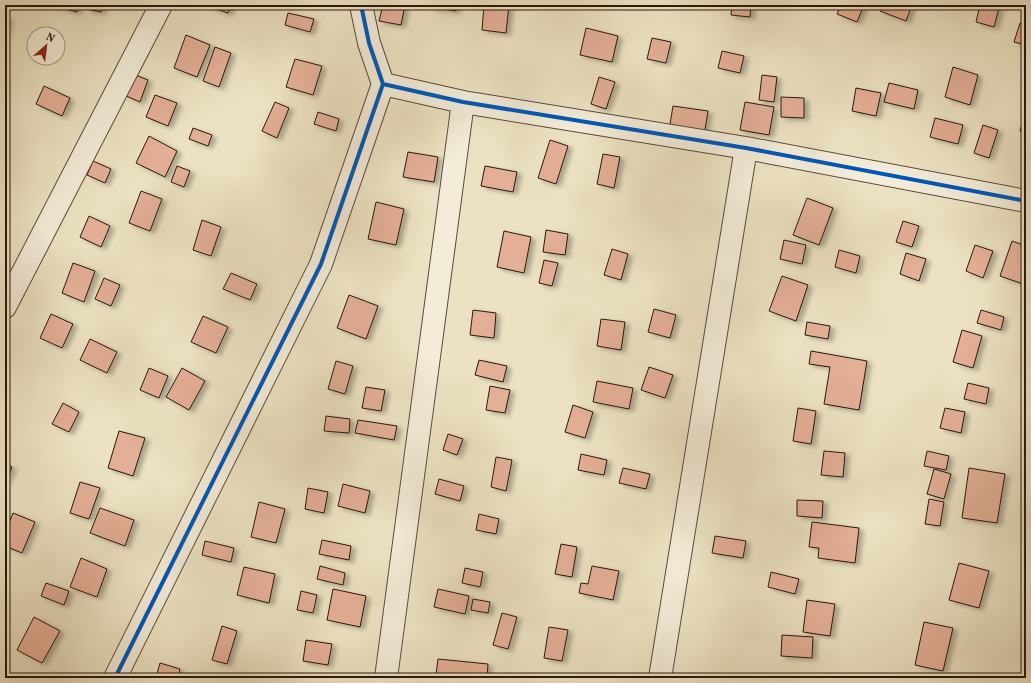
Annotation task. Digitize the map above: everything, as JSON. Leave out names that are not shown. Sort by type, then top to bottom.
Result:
[{"type":"street","points":[[5,307],[161,5]]},
{"type":"street","points":[[115,678],[321,264],[383,84],[369,43],[361,5]]},
{"type":"street","points":[[383,84],[463,102],[746,148],[1026,201]]},
{"type":"street","points":[[386,678],[463,102]]},
{"type":"street","points":[[660,678],[746,148]]},
{"type":"street","points":[[128,654],[134,678]]},
{"type":"building","points":[[51,5],[78,5],[77,12]]},
{"type":"building","points":[[87,5],[102,5],[101,12],[86,9]]},
{"type":"building","points":[[205,5],[231,5],[228,13]]},
{"type":"building","points":[[383,5],[405,5],[401,25],[379,21]]},
{"type":"building","points":[[430,5],[457,5],[456,11],[430,7]]},
{"type":"building","points":[[484,5],[509,5],[506,33],[482,30]]},
{"type":"building","points":[[732,5],[751,5],[750,17],[731,15]]},
{"type":"building","points":[[841,5],[864,5],[857,22],[837,14]]},
{"type":"building","points":[[883,5],[912,5],[906,21],[880,11]]},
{"type":"building","points":[[980,5],[999,8],[994,27],[976,22]]},
{"type":"building","points":[[288,13],[314,19],[310,32],[285,25]]},
{"type":"building","points":[[5,18],[9,18],[5,37]]},
{"type":"building","points":[[1020,23],[1026,25],[1026,45],[1014,42]]},
{"type":"building","points":[[586,28],[618,36],[612,62],[580,55]]},
{"type":"building","points":[[186,35],[210,45],[197,77],[174,68]]},
{"type":"building","points":[[652,38],[671,42],[666,63],[647,59]]},
{"type":"building","points":[[215,47],[231,53],[219,87],[203,81]]},
{"type":"building","points":[[722,51],[744,56],[740,73],[718,68]]},
{"type":"building","points":[[295,59],[322,66],[313,95],[286,87]]},
{"type":"building","points":[[953,67],[978,75],[970,105],[945,97]]},
{"type":"building","points":[[133,74],[148,80],[140,102],[124,95]]},
{"type":"building","points":[[762,75],[777,77],[774,102],[759,100]]},
{"type":"building","points":[[599,77],[615,82],[606,109],[591,104]]},
{"type":"building","points":[[889,83],[918,90],[914,109],[884,102]]},
{"type":"building","points":[[44,86],[70,98],[62,116],[36,104]]},
{"type":"building","points":[[856,88],[881,93],[876,116],[852,111]]},
{"type":"building","points":[[155,95],[177,103],[168,126],[146,117]]},
{"type":"building","points":[[781,97],[804,98],[804,118],[781,117]]},
{"type":"building","points":[[275,102],[289,108],[277,138],[262,131]]},
{"type":"building","points":[[745,102],[774,107],[769,135],[740,130]]},
{"type":"building","points":[[673,106],[708,111],[704,136],[669,130]]},
{"type":"building","points":[[318,112],[339,119],[336,131],[314,124]]},
{"type":"building","points":[[1024,116],[1026,116],[1026,133],[1020,131]]},
{"type":"building","points":[[935,118],[963,125],[958,144],[930,137]]},
{"type":"building","points":[[983,125],[998,130],[989,158],[974,153]]},
{"type":"building","points":[[193,128],[212,135],[208,146],[189,139]]},
{"type":"building","points":[[149,136],[177,151],[165,177],[136,163]]},
{"type":"building","points":[[550,140],[568,146],[556,184],[538,178]]},
{"type":"building","points":[[408,152],[438,157],[434,182],[403,177]]},
{"type":"building","points":[[603,154],[620,157],[614,188],[597,184]]},
{"type":"building","points":[[93,161],[111,169],[105,183],[87,175]]},
{"type":"building","points":[[177,166],[190,171],[184,187],[171,182]]},
{"type":"building","points":[[485,166],[517,172],[513,192],[481,186]]},
{"type":"building","points":[[141,191],[162,199],[150,231],[129,223]]},
{"type":"building","points":[[807,198],[833,208],[819,245],[793,235]]},
{"type":"building","points":[[376,202],[404,209],[396,245],[368,239]]},
{"type":"building","points":[[89,216],[110,226],[101,247],[80,237]]},
{"type":"building","points":[[202,220],[221,227],[211,256],[193,250]]},
{"type":"building","points":[[903,221],[919,226],[912,247],[896,242]]},
{"type":"building","points":[[546,230],[568,234],[565,255],[543,252]]},
{"type":"building","points":[[504,231],[531,237],[524,273],[497,267]]},
{"type":"building","points":[[784,240],[806,245],[802,264],[780,259]]},
{"type":"building","points":[[1012,241],[1026,246],[1026,285],[1000,276]]},
{"type":"building","points":[[975,245],[993,251],[983,278],[966,271]]},
{"type":"building","points":[[612,249],[628,254],[621,280],[604,275]]},
{"type":"building","points":[[839,250],[860,256],[856,273],[835,267]]},
{"type":"building","points":[[906,253],[926,259],[919,281],[900,274]]},
{"type":"building","points":[[544,260],[558,263],[552,286],[539,283]]},
{"type":"building","points":[[73,263],[95,271],[84,302],[62,293]]},
{"type":"building","points":[[231,273],[257,284],[250,300],[223,289]]},
{"type":"building","points":[[782,276],[808,285],[796,321],[769,311]]},
{"type":"building","points":[[104,278],[120,285],[111,306],[95,299]]},
{"type":"building","points":[[349,295],[378,306],[366,339],[337,328]]},
{"type":"building","points":[[654,309],[676,315],[670,338],[648,332]]},
{"type":"building","points":[[473,310],[496,313],[494,338],[470,335]]},
{"type":"building","points":[[981,310],[1004,317],[1001,330],[977,323]]},
{"type":"building","points":[[51,314],[73,324],[62,348],[40,338]]},
{"type":"building","points":[[203,316],[228,327],[216,353],[191,342]]},
{"type":"building","points":[[601,319],[625,322],[621,350],[597,346]]},
{"type":"building","points":[[807,322],[830,326],[828,339],[805,335]]},
{"type":"building","points":[[962,330],[982,336],[973,368],[953,362]]},
{"type":"building","points":[[90,339],[117,352],[107,373],[80,360]]},
{"type":"building","points":[[811,351],[867,361],[859,410],[824,404],[830,367],[809,364]]},
{"type":"building","points":[[479,360],[507,366],[503,382],[475,375]]},
{"type":"building","points":[[336,361],[353,366],[345,394],[328,389]]},
{"type":"building","points":[[649,367],[673,375],[665,398],[641,390]]},
{"type":"building","points":[[149,368],[168,376],[159,398],[140,390]]},
{"type":"building","points":[[182,368],[205,381],[189,410],[166,397]]},
{"type":"building","points":[[597,381],[633,388],[629,409],[593,402]]},
{"type":"building","points":[[968,383],[989,388],[986,404],[964,399]]},
{"type":"building","points":[[490,386],[510,390],[505,413],[486,410]]},
{"type":"building","points":[[366,387],[385,390],[381,411],[362,408]]},
{"type":"building","points":[[63,403],[79,412],[69,432],[52,424]]},
{"type":"building","points":[[573,405],[593,412],[585,438],[565,432]]},
{"type":"building","points":[[798,408],[816,411],[811,444],[793,441]]},
{"type":"building","points":[[945,408],[965,412],[961,433],[940,428]]},
{"type":"building","points":[[326,416],[350,419],[349,433],[324,431]]},
{"type":"building","points":[[358,420],[397,426],[394,440],[355,433]]},
{"type":"building","points":[[119,431],[145,438],[133,476],[108,468]]},
{"type":"building","points":[[448,434],[463,439],[457,455],[443,450]]},
{"type":"building","points":[[824,451],[845,453],[843,477],[821,475]]},
{"type":"building","points":[[927,451],[949,456],[946,470],[924,466]]},
{"type":"building","points":[[581,454],[607,460],[604,475],[578,470]]},
{"type":"building","points":[[496,457],[512,460],[506,491],[491,487]]},
{"type":"building","points":[[5,464],[12,467],[5,484]]},
{"type":"building","points":[[623,468],[650,474],[646,489],[619,483]]},
{"type":"building","points":[[969,468],[1005,474],[997,523],[962,518]]},
{"type":"building","points":[[934,469],[951,474],[944,499],[927,494]]},
{"type":"building","points":[[439,479],[464,486],[460,501],[435,494]]},
{"type":"building","points":[[80,482],[100,488],[89,519],[70,513]]},
{"type":"building","points":[[343,484],[370,491],[365,513],[338,506]]},
{"type":"building","points":[[308,488],[328,492],[324,513],[305,509]]},
{"type":"building","points":[[929,499],[944,502],[940,526],[925,524]]},
{"type":"building","points":[[797,500],[823,501],[822,518],[797,516]]},
{"type":"building","points":[[259,502],[285,509],[276,543],[251,537]]},
{"type":"building","points":[[100,508],[134,520],[125,546],[90,533]]},
{"type":"building","points":[[13,513],[35,522],[22,553],[5,546],[5,534]]},
{"type":"building","points":[[479,514],[499,519],[496,534],[476,530]]},
{"type":"building","points":[[812,522],[859,528],[855,563],[818,558],[819,548],[809,547]]},
{"type":"building","points":[[715,536],[746,541],[743,558],[712,553]]},
{"type":"building","points":[[322,540],[351,546],[349,560],[319,554]]},
{"type":"building","points":[[205,541],[234,548],[231,562],[202,555]]},
{"type":"building","points":[[561,544],[577,547],[572,577],[555,574]]},
{"type":"building","points":[[81,558],[107,569],[97,597],[70,587]]},
{"type":"building","points":[[959,563],[989,571],[979,608],[949,600]]},
{"type":"building","points":[[320,566],[345,573],[343,585],[317,579]]},
{"type":"building","points":[[592,566],[619,571],[613,600],[579,593],[581,583],[588,584]]},
{"type":"building","points":[[244,567],[275,574],[269,603],[237,595]]},
{"type":"building","points":[[465,568],[483,572],[480,587],[462,583]]},
{"type":"building","points":[[771,572],[799,579],[795,594],[768,587]]},
{"type":"building","points":[[46,583],[69,591],[64,605],[41,596]]},
{"type":"building","points":[[333,589],[366,596],[360,627],[327,620]]},
{"type":"building","points":[[438,589],[469,596],[465,614],[434,607]]},
{"type":"building","points":[[301,591],[317,595],[313,613],[297,610]]},
{"type":"building","points":[[473,599],[490,602],[488,613],[471,610]]},
{"type":"building","points":[[807,600],[835,604],[830,636],[803,632]]},
{"type":"building","points":[[502,613],[517,617],[508,649],[493,645]]},
{"type":"building","points":[[34,617],[60,631],[42,663],[17,650]]},
{"type":"building","points":[[924,622],[953,628],[943,671],[915,665]]},
{"type":"building","points":[[222,626],[237,631],[227,664],[212,660]]},
{"type":"building","points":[[549,627],[568,630],[562,661],[544,658]]},
{"type":"building","points":[[782,635],[813,637],[812,658],[781,656]]},
{"type":"building","points":[[306,640],[332,644],[328,665],[303,661]]},
{"type":"building","points":[[438,659],[488,664],[487,678],[464,678],[436,675]]},
{"type":"building","points":[[160,663],[180,669],[178,678],[156,677]]},
{"type":"cycle path","points":[[115,678],[321,264],[383,84],[369,43],[361,5]]},
{"type":"cycle path","points":[[383,84],[463,102],[746,148],[1026,201]]}]
